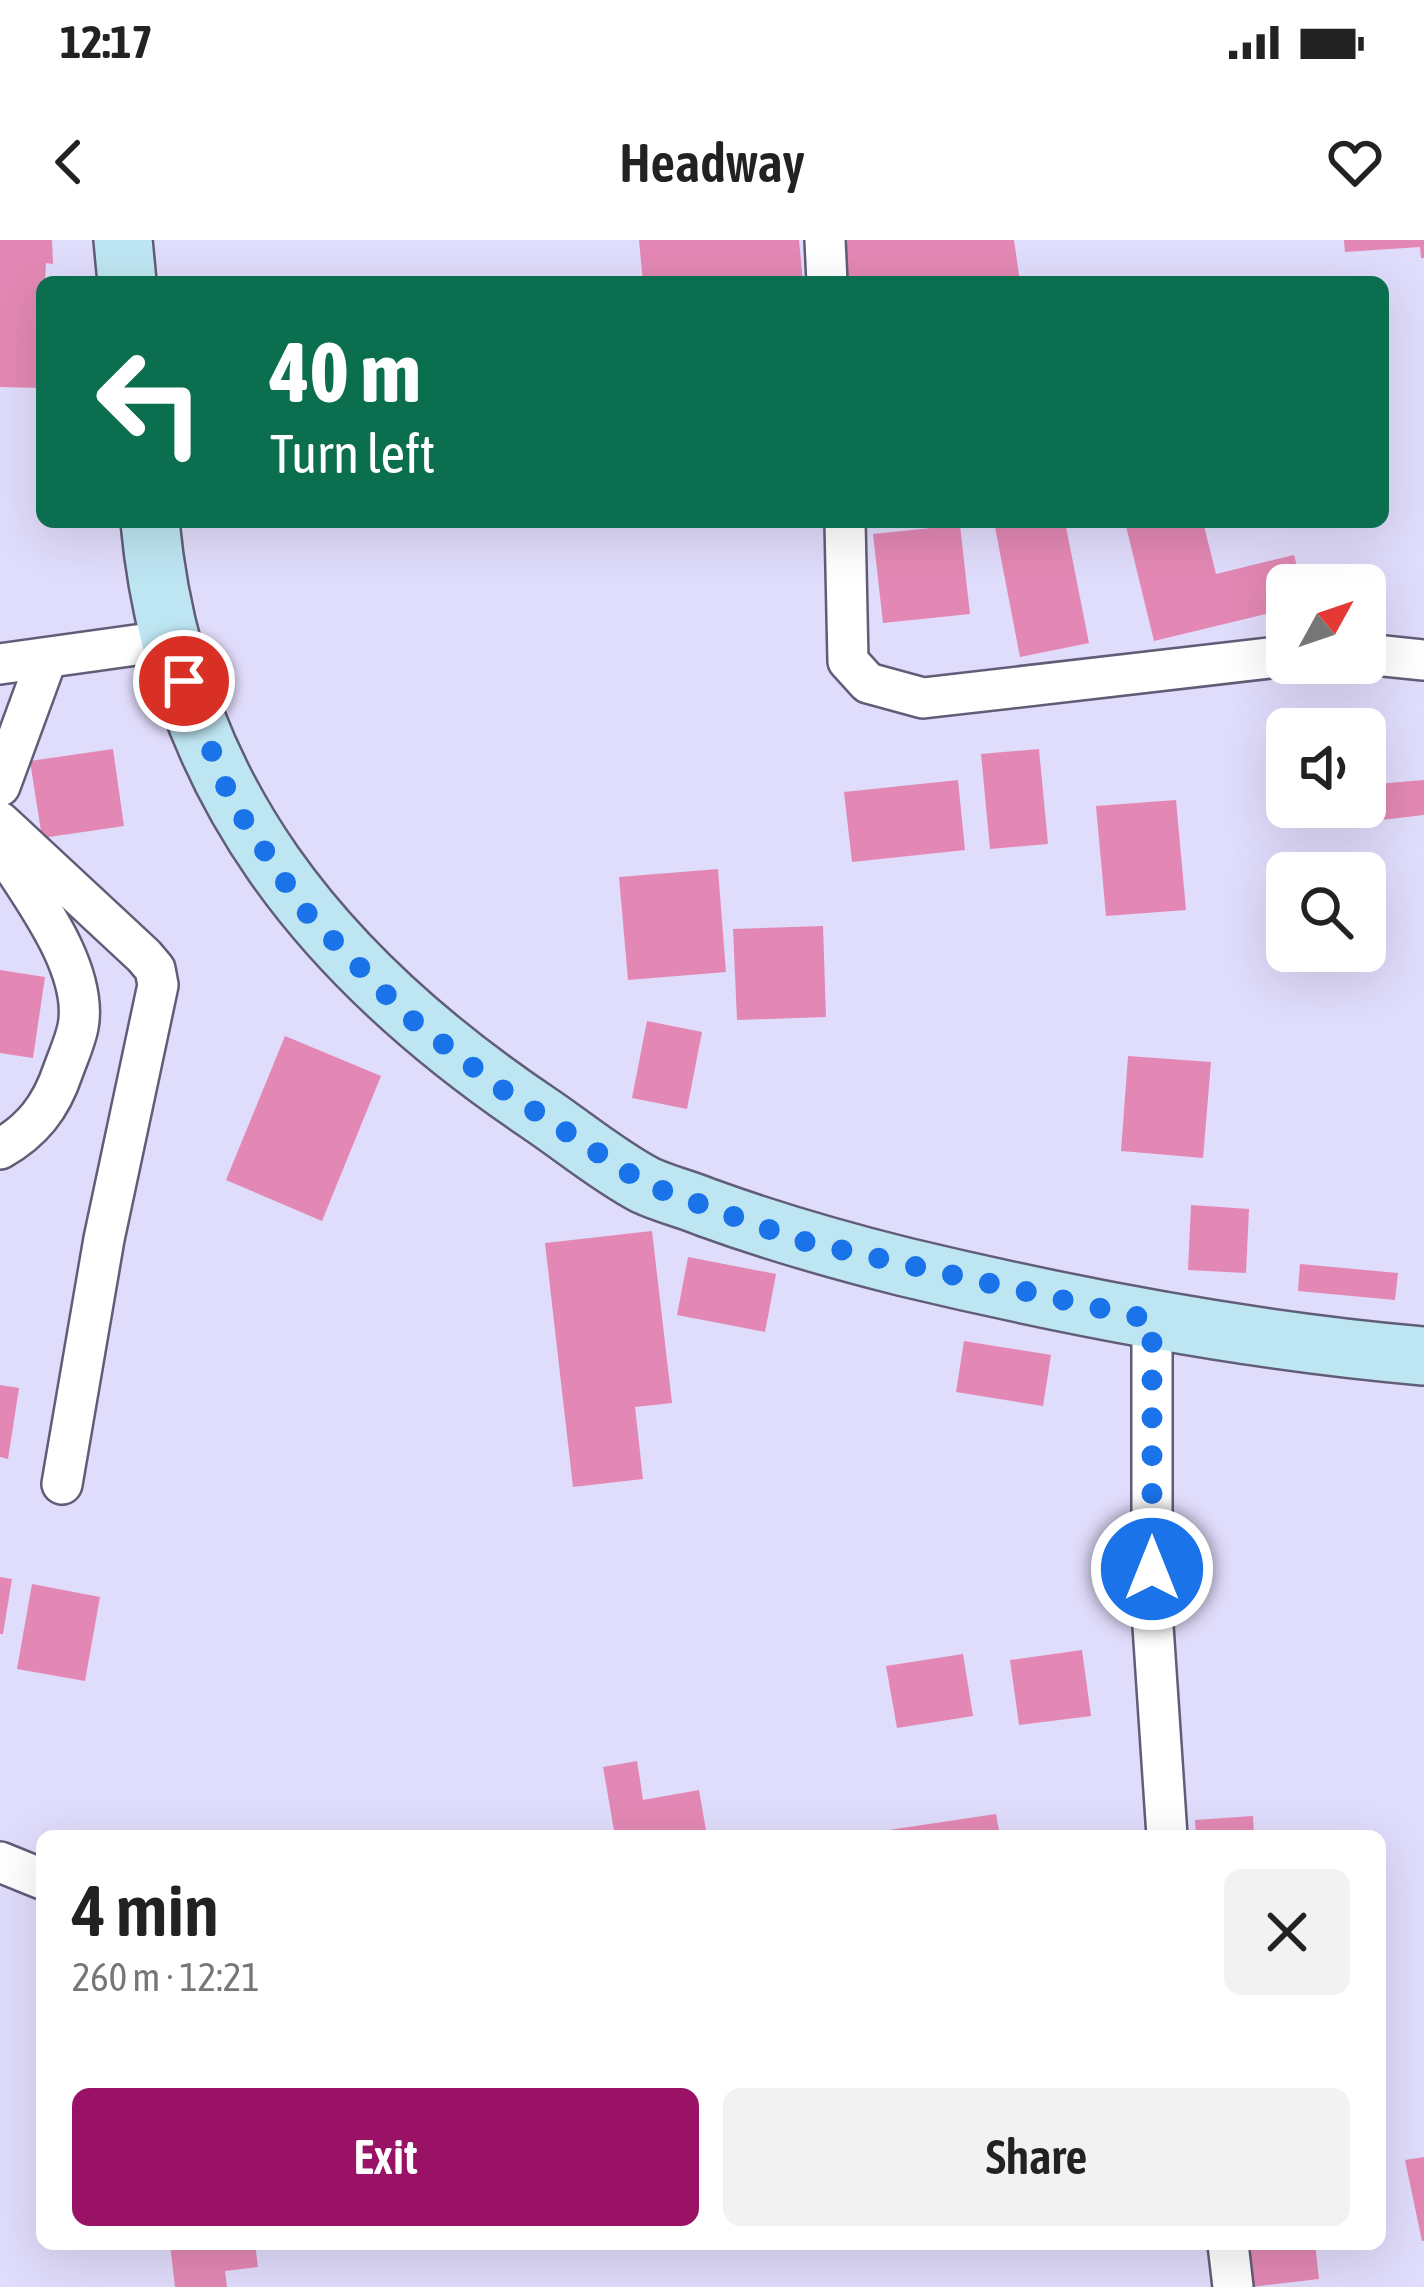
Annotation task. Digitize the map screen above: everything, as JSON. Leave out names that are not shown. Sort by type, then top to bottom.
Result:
[{"type":"street","points":[[123,240],[126,276]]},
{"type":"street","points":[[825,240],[827,276]]},
{"type":"street","points":[[151,528],[154,565],[197,722],[231,800],[303,909],[406,1015],[500,1088],[645,1184],[798,1240],[1152,1320],[1424,1356]]},
{"type":"street","points":[[845,528],[848,661],[868,683],[923,698],[1266,658]]},
{"type":"street","points":[[0,664],[172,640]]},
{"type":"street","points":[[1386,657],[1424,660]]},
{"type":"street","points":[[0,786],[47,658]]},
{"type":"street","points":[[0,822],[144,956],[155,969],[158,985],[104,1239],[62,1484]]},
{"type":"street","points":[[0,840],[52,928],[77,985],[79,1025],[58,1086],[29,1132],[0,1149]]},
{"type":"street","points":[[1152,1320],[1152,1611],[1167,1830]]},
{"type":"street","points":[[0,1862],[36,1877]]},
{"type":"street","points":[[1229,2250],[1233,2287]]},
{"type":"building","points":[[0,240],[52,240],[53,264],[46,263],[45,276],[36,276],[36,388],[0,387]]},
{"type":"building","points":[[639,240],[799,240],[802,276],[642,276]]},
{"type":"building","points":[[840,240],[1014,240],[1019,276],[845,276]]},
{"type":"building","points":[[1344,240],[1424,240],[1424,258],[1420,247],[1345,252]]},
{"type":"building","points":[[960,528],[970,614],[883,623],[873,534]]},
{"type":"building","points":[[995,528],[1066,528],[1089,643],[1020,657]]},
{"type":"building","points":[[1126,528],[1204,528],[1216,574],[1294,555],[1296,564],[1266,564],[1266,614],[1154,641]]},
{"type":"building","points":[[113,749],[124,826],[42,838],[30,761]]},
{"type":"building","points":[[1039,749],[1048,844],[990,849],[981,754]]},
{"type":"building","points":[[958,780],[965,850],[852,862],[844,792]]},
{"type":"building","points":[[1424,780],[1424,815],[1386,819],[1386,783]]},
{"type":"building","points":[[1176,800],[1186,910],[1106,916],[1096,806]]},
{"type":"building","points":[[718,869],[726,972],[628,980],[619,877]]},
{"type":"building","points":[[823,926],[826,1017],[737,1020],[733,929]]},
{"type":"building","points":[[0,970],[45,977],[33,1058],[0,1053]]},
{"type":"building","points":[[647,1021],[702,1032],[687,1109],[632,1098]]},
{"type":"building","points":[[285,1036],[381,1076],[322,1221],[226,1180]]},
{"type":"building","points":[[1128,1056],[1211,1062],[1203,1158],[1121,1151]]},
{"type":"building","points":[[1191,1205],[1249,1209],[1246,1273],[1188,1270]]},
{"type":"building","points":[[652,1231],[672,1403],[635,1407],[643,1479],[573,1487],[545,1243]]},
{"type":"building","points":[[688,1257],[776,1274],[765,1332],[677,1315]]},
{"type":"building","points":[[1300,1264],[1398,1273],[1395,1300],[1298,1291]]},
{"type":"building","points":[[964,1341],[1051,1355],[1043,1406],[956,1392]]},
{"type":"building","points":[[0,1385],[19,1388],[8,1459],[0,1457]]},
{"type":"building","points":[[0,1577],[12,1579],[3,1634],[0,1634]]},
{"type":"building","points":[[32,1584],[100,1597],[85,1681],[17,1669]]},
{"type":"building","points":[[1082,1650],[1091,1716],[1019,1725],[1010,1660]]},
{"type":"building","points":[[963,1654],[973,1716],[897,1728],[886,1666]]},
{"type":"building","points":[[637,1761],[643,1800],[699,1790],[706,1830],[614,1830],[603,1767]]},
{"type":"building","points":[[996,1814],[999,1830],[889,1830]]},
{"type":"building","points":[[1253,1816],[1254,1830],[1196,1830],[1195,1820]]},
{"type":"building","points":[[1424,2157],[1424,2241],[1422,2241],[1405,2160]]},
{"type":"building","points":[[171,2250],[256,2250],[258,2267],[225,2271],[227,2287],[175,2287]]},
{"type":"building","points":[[1247,2250],[1316,2250],[1319,2279],[1252,2287]]},
{"type":"route","points":[[184,681],[231,800],[303,909],[406,1015],[500,1088],[645,1184],[798,1240],[1152,1320],[1152,1569]]}]
